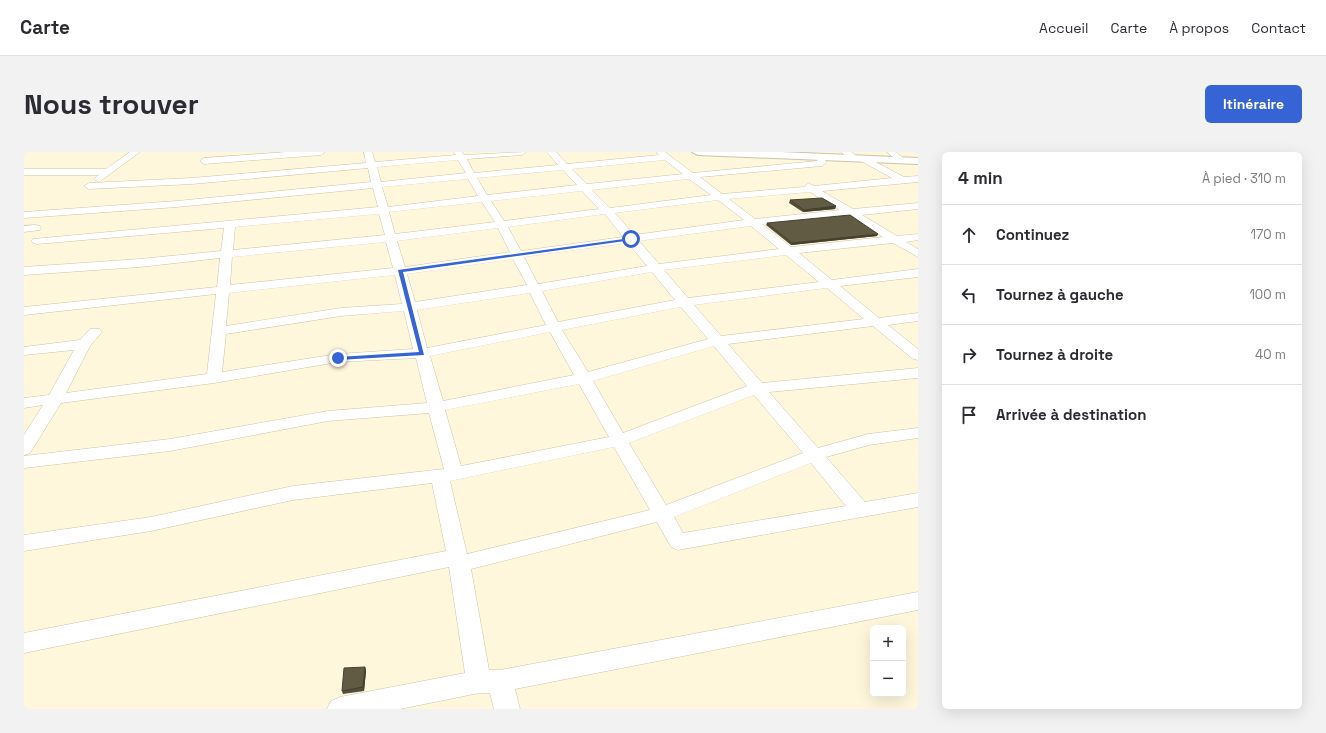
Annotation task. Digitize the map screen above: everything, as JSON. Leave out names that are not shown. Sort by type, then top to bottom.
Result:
[{"type":"main road","points":[[698,152],[918,161]]},
{"type":"street","points":[[136,152],[90,186],[192,181],[372,165],[459,155],[522,152]]},
{"type":"street","points":[[161,230],[207,156],[321,152]]},
{"type":"street","points":[[368,152],[437,408],[459,560],[489,682],[507,709]]},
{"type":"street","points":[[551,152],[608,212],[861,510]]},
{"type":"street","points":[[845,152],[918,188]]},
{"type":"street","points":[[891,152],[903,161]]},
{"type":"street","points":[[24,214],[177,204],[565,166],[663,154],[753,222],[918,356]]},
{"type":"street","points":[[459,155],[484,198],[502,225],[555,328],[678,542],[918,500]]},
{"type":"street","points":[[37,240],[384,210],[692,175],[776,166],[822,163],[813,156]]},
{"type":"street","points":[[776,166],[918,254]]},
{"type":"street","points":[[24,172],[108,172]]},
{"type":"street","points":[[24,271],[140,263],[391,238],[720,197],[918,179]]},
{"type":"street","points":[[24,311],[400,271],[753,222],[918,206]]},
{"type":"street","points":[[214,378],[230,223]]},
{"type":"street","points":[[24,229],[36,228]]},
{"type":"street","points":[[219,330],[342,312],[410,307],[655,268],[788,251],[918,237]]},
{"type":"street","points":[[24,403],[214,378],[338,358],[422,354],[684,302],[918,273]]},
{"type":"street","points":[[24,462],[170,445],[328,416],[437,408],[585,378],[717,341],[918,317]]},
{"type":"street","points":[[24,449],[55,399],[84,344],[95,332]]},
{"type":"street","points":[[24,351],[84,344]]},
{"type":"street","points":[[24,543],[151,524],[293,493],[447,475],[620,440],[757,388],[918,373]]},
{"type":"street","points":[[24,642],[459,560],[662,514],[814,455],[868,440],[918,434]]},
{"type":"street","points":[[340,709],[918,601]]},
{"type":"building","points":[[822,198],[836,206],[804,210],[790,200]]},
{"type":"building","points":[[850,215],[878,234],[792,243],[767,223]]},
{"type":"building","points":[[365,667],[363,687],[342,691],[344,668]]},
{"type":"route","points":[[338,358],[422,354],[400,271],[631,239]]}]
